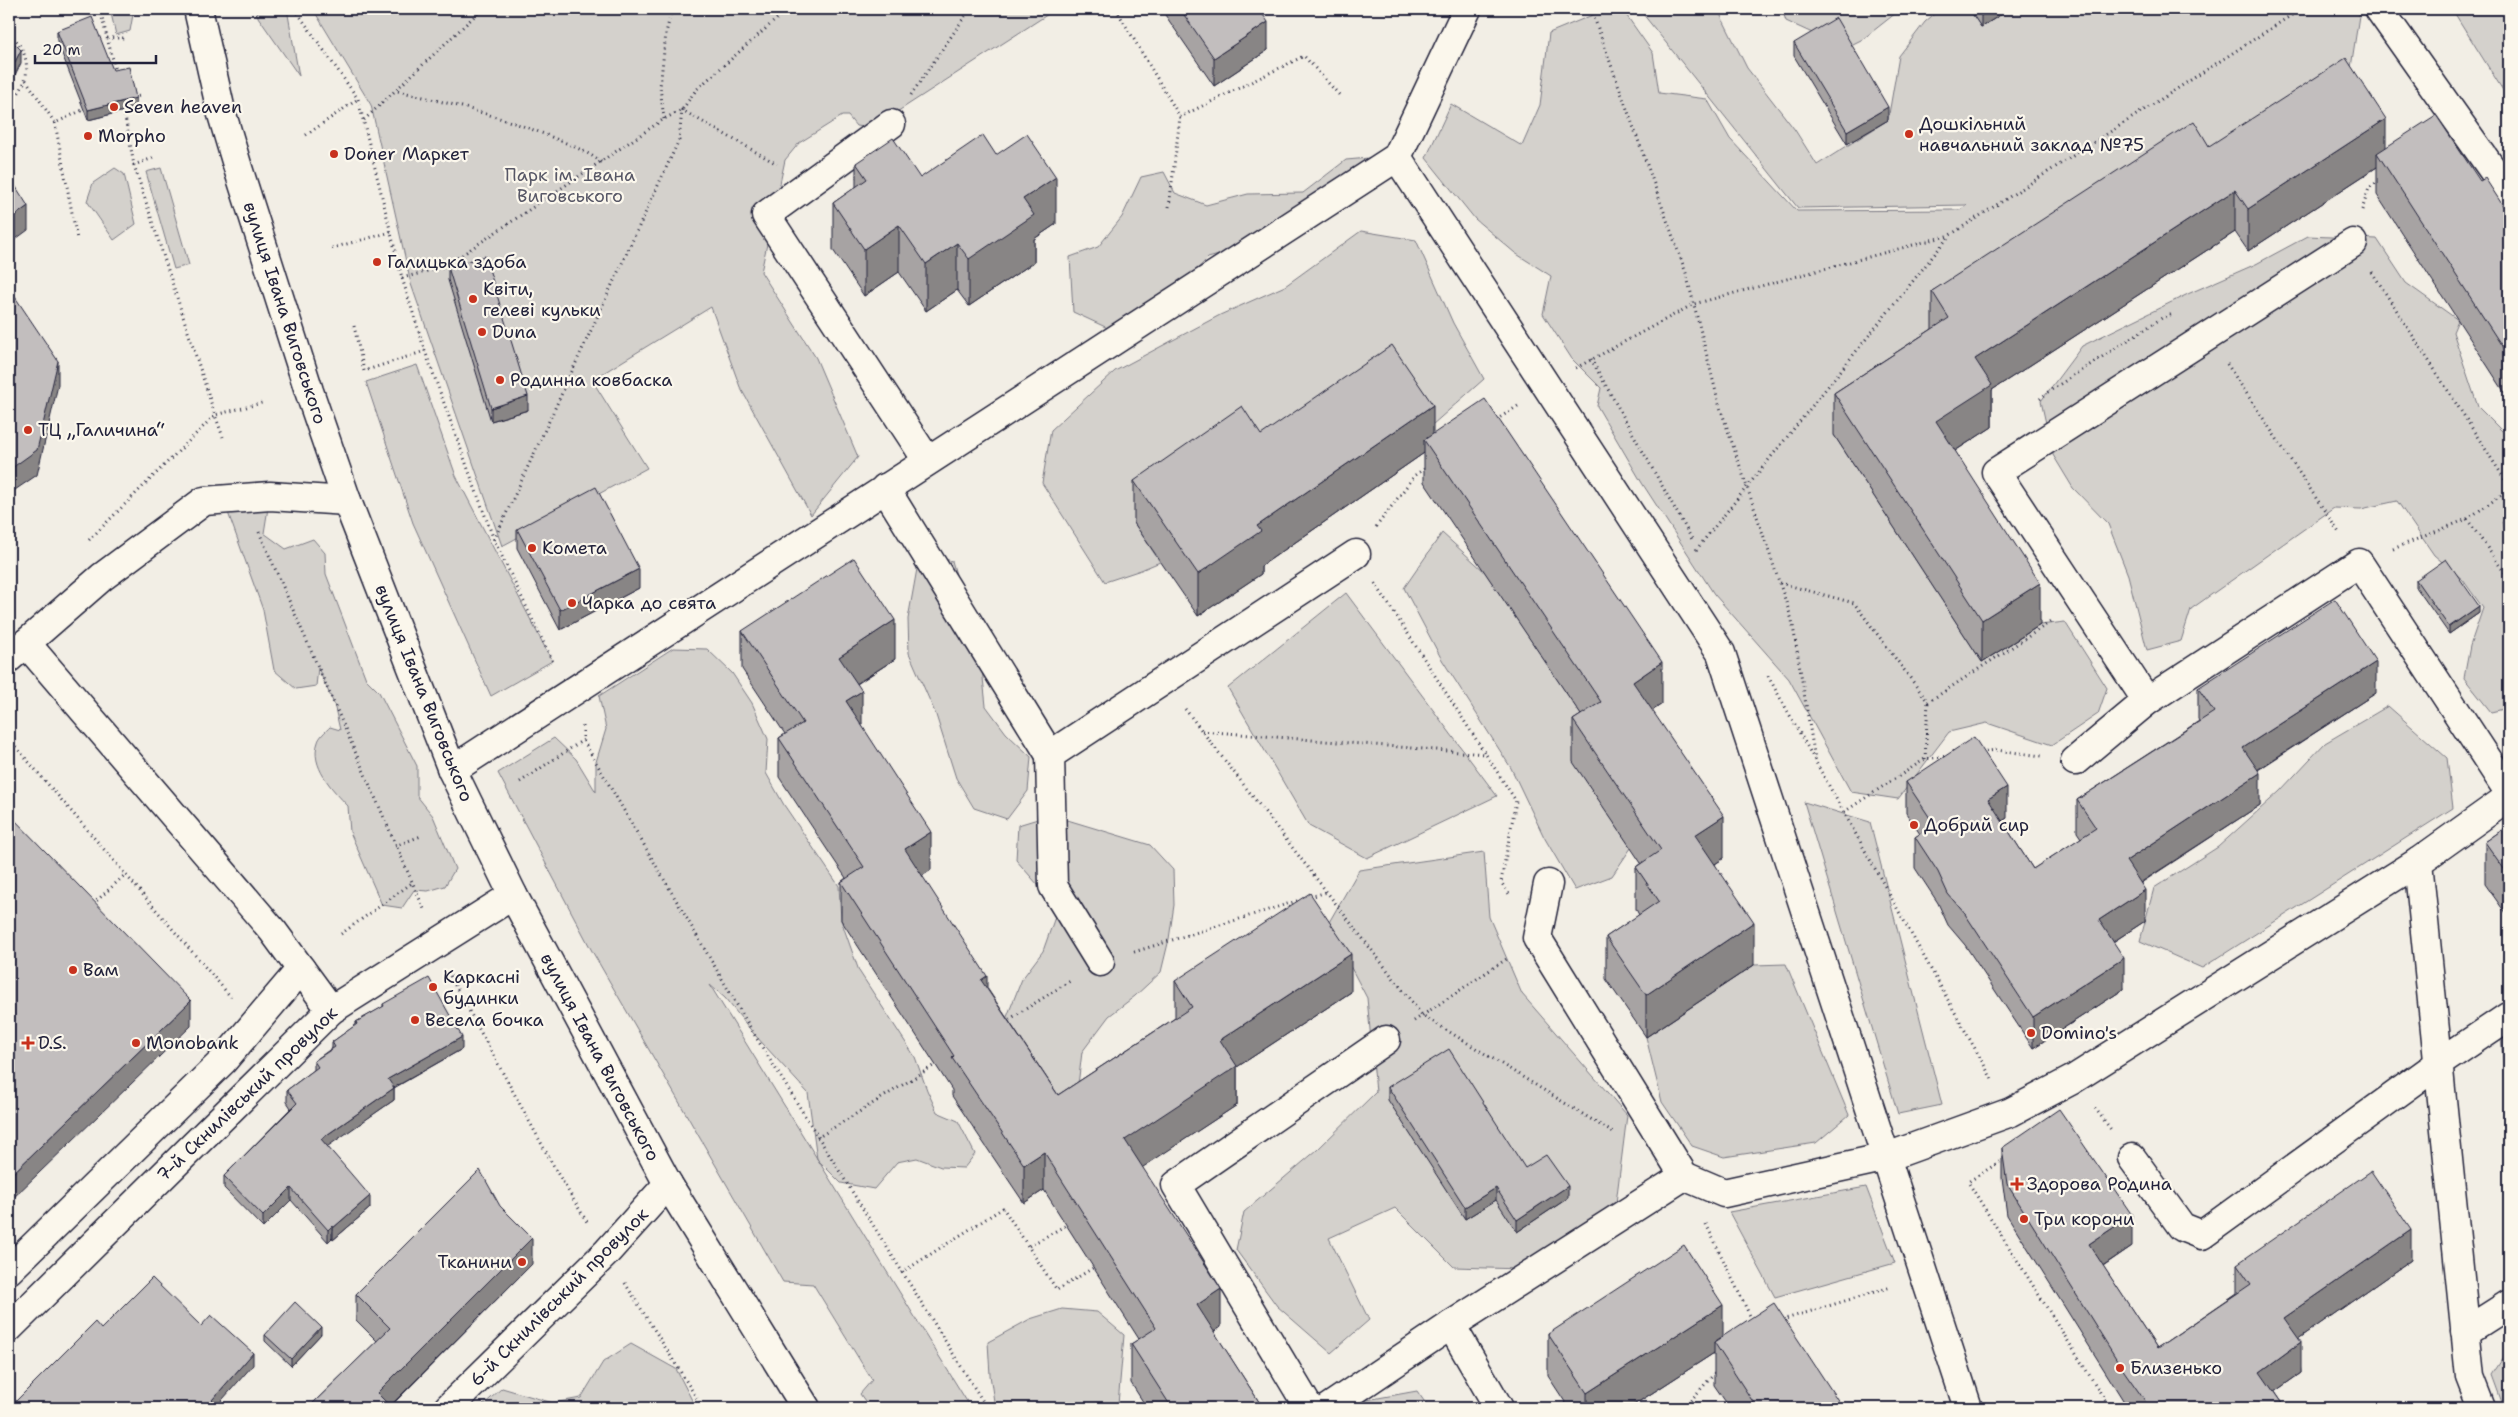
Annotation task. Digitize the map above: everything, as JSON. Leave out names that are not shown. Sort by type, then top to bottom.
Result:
[{"type":"main road","name":"вулиця Івана Виговського","points":[[198,9],[221,111],[309,391],[347,500],[452,770],[513,894],[668,1184],[806,1408]]},
{"type":"main road","points":[[452,770],[927,460],[1397,157],[1467,9]]},
{"type":"main road","points":[[2379,9],[2509,193]]},
{"type":"main road","points":[[892,124],[766,215],[927,460]]},
{"type":"main road","points":[[1397,157],[1720,653],[1968,1408]]},
{"type":"main road","points":[[2147,701],[1996,472],[2208,334],[2353,243]]},
{"type":"main road","points":[[884,488],[1050,755],[1053,886],[1100,962]]},
{"type":"main road","points":[[331,1010],[273,931],[17,650],[102,577],[204,502],[270,496],[347,500]]},
{"type":"main road","points":[[1050,755],[1356,554]]},
{"type":"main road","points":[[2075,761],[2147,701],[2359,563],[2509,792]]},
{"type":"main road","points":[[1548,884],[1537,938],[1684,1176],[1724,1193],[1887,1157],[2011,1112],[2072,1080],[2418,862],[2509,797]]},
{"type":"main road","points":[[2418,862],[2470,1377],[2482,1408]]},
{"type":"main road","name":"7-й Скнилівський провулок","points":[[9,1328],[331,1010],[513,894]]},
{"type":"main road","points":[[9,1270],[223,1061],[301,969]]},
{"type":"main road","points":[[2132,1158],[2182,1227],[2202,1235],[2438,1064],[2509,1016]]},
{"type":"main road","points":[[1309,1408],[1176,1185],[1386,1040]]},
{"type":"main road","points":[[1328,1408],[1450,1325],[1684,1176]]},
{"type":"main road","name":"6-й Скнилівський провулок","points":[[448,1408],[606,1253],[668,1184]]},
{"type":"main road","points":[[2466,1332],[2509,1304]]},
{"type":"main road","points":[[1450,1325],[1499,1408]]},
{"type":"path","points":[[100,9],[118,79]]},
{"type":"path","points":[[295,9],[358,99],[402,278],[425,351],[494,540],[556,669]]},
{"type":"path","points":[[364,120],[482,9]]},
{"type":"path","points":[[664,119],[660,87],[666,33],[672,9]]},
{"type":"path","points":[[402,278],[444,267],[664,119],[682,110],[696,90],[788,9]]},
{"type":"path","points":[[892,124],[970,9]]},
{"type":"path","points":[[1116,9],[1180,117],[1169,207]]},
{"type":"path","points":[[1592,9],[1686,273],[1718,404],[1792,620],[1816,762]]},
{"type":"path","points":[[1489,425],[1591,359],[1694,304],[1950,235],[2301,9]]},
{"type":"path","points":[[9,34],[19,44],[25,55],[28,68],[26,80],[20,92],[9,102]]},
{"type":"path","points":[[107,38],[126,38]]},
{"type":"path","points":[[1180,117],[1304,56],[1341,97]]},
{"type":"path","points":[[26,80],[55,123],[77,239]]},
{"type":"path","points":[[398,90],[477,110],[586,152],[601,162]]},
{"type":"path","points":[[133,97],[140,96]]},
{"type":"path","points":[[306,135],[358,99]]},
{"type":"path","points":[[55,123],[89,107]]},
{"type":"path","points":[[682,110],[810,183]]},
{"type":"path","points":[[494,540],[680,140],[682,110]]},
{"type":"path","points":[[124,111],[134,165],[223,437]]},
{"type":"path","points":[[134,165],[153,158]]},
{"type":"path","points":[[2208,334],[2359,563],[2467,519],[2509,488],[2353,243],[2369,188],[2384,177]]},
{"type":"path","points":[[332,248],[391,232]]},
{"type":"path","points":[[1672,579],[1950,235]]},
{"type":"path","points":[[354,326],[364,371],[425,351]]},
{"type":"path","points":[[1591,359],[1702,557]]},
{"type":"path","points":[[84,544],[215,415],[262,403]]},
{"type":"path","points":[[1386,1040],[1537,938],[1501,882],[1516,801],[1356,554],[1415,475],[1431,464]]},
{"type":"path","points":[[2467,519],[2509,580]]},
{"type":"path","points":[[257,528],[426,914]]},
{"type":"path","points":[[1780,583],[1854,603],[1928,702],[1925,759]]},
{"type":"path","points":[[1928,702],[2043,628],[2080,599]]},
{"type":"path","points":[[1764,668],[2011,1112]]},
{"type":"path","points":[[1163,681],[1422,1015],[1616,1134]]},
{"type":"path","points":[[582,724],[583,740],[754,1034],[901,1273],[987,1408]]},
{"type":"path","points":[[1202,731],[1485,754]]},
{"type":"path","points":[[9,739],[232,998]]},
{"type":"path","points":[[520,782],[583,740]]},
{"type":"path","points":[[1978,752],[1996,750],[2075,761]]},
{"type":"path","points":[[1844,812],[1925,759],[1952,756]]},
{"type":"path","points":[[395,846],[421,836]]},
{"type":"path","points":[[90,907],[126,874]]},
{"type":"path","points":[[341,934],[412,884]]},
{"type":"path","points":[[1000,1024],[1100,962],[1327,892]]},
{"type":"path","points":[[448,971],[558,1174],[591,1229]]},
{"type":"path","points":[[818,1138],[942,1060]]},
{"type":"path","points":[[2006,1157],[1968,1182],[2110,1408]]},
{"type":"path","points":[[1684,1176],[1755,1328]]},
{"type":"path","points":[[901,1273],[1003,1208],[1057,1290],[1093,1268]]},
{"type":"path","points":[[1029,1246],[1078,1218]]},
{"type":"path","points":[[1774,1322],[1926,1276]]},
{"type":"path","points":[[621,1278],[704,1408]]},
{"type":"path","points":[[1684,1408],[1716,1372]]},
{"type":"green space","points":[[110,9],[134,9],[130,31],[116,35]]},
{"type":"green space","points":[[257,9],[287,9],[299,76],[258,17]]},
{"type":"green space","name":"Парк ім. Івана Виговського","points":[[313,9],[1056,9],[872,128],[856,126],[848,116],[842,116],[799,143],[785,160],[761,272],[816,358],[858,457],[811,515],[740,387],[711,307],[592,380],[647,468],[502,546],[411,284],[371,105]]},
{"type":"green space","points":[[1607,9],[1622,9],[1653,53],[1659,93],[1707,99],[1730,139],[1797,211],[1960,210],[1967,205],[1798,208],[1639,9],[1721,9],[1720,14],[1747,68],[1795,130],[1817,165],[1888,120],[1899,56],[1925,22],[1940,9],[1969,9],[1981,27],[2010,9],[2360,9],[2346,100],[1834,435],[1982,662],[2040,625],[2065,622],[2107,688],[2098,714],[2052,745],[1987,723],[1949,732],[1898,799],[1851,792],[1789,679],[1714,594],[1642,483],[1597,406],[1601,388],[1572,359],[1543,314],[1551,276],[1515,253],[1475,219],[1426,158],[1451,104],[1522,146],[1540,105],[1549,33]]},
{"type":"green space","points":[[1782,9],[1901,9],[1863,39],[1845,48],[1786,21]]},
{"type":"green space","points":[[2452,9],[2509,9],[2509,100]]},
{"type":"green space","points":[[1369,158],[1359,192],[1272,240],[1208,258],[1161,307],[1127,337],[1073,312],[1070,257],[1098,247],[1122,217],[1141,177],[1164,172],[1175,193],[1206,205],[1248,194],[1303,193],[1346,160]]},
{"type":"green space","points":[[115,168],[124,174],[136,224],[114,240],[87,201],[93,183]]},
{"type":"green space","points":[[161,168],[189,265],[174,269],[146,172]]},
{"type":"green space","points":[[1361,231],[1416,240],[1453,323],[1484,379],[1423,433],[1134,523],[1160,562],[1105,582],[1042,483],[1051,430],[1115,371],[1220,315],[1285,286]]},
{"type":"green space","points":[[2308,236],[2377,239],[2406,283],[2458,320],[2453,332],[2478,407],[2509,438],[2509,515],[2502,522],[2509,556],[2508,708],[2491,712],[2464,678],[2470,646],[2483,608],[2463,580],[2434,555],[2397,501],[2361,509],[2334,508],[2191,609],[2181,641],[2147,650],[2128,575],[2108,524],[2073,488],[2053,455],[2041,401],[2082,346],[2190,293],[2256,264]]},
{"type":"green space","points":[[417,365],[456,476],[552,661],[491,696],[413,523],[366,382]]},
{"type":"green space","points":[[226,507],[268,508],[264,533],[286,549],[313,539],[325,553],[326,574],[366,679],[379,692],[417,766],[417,796],[433,816],[455,869],[445,886],[428,891],[414,890],[402,908],[382,905],[350,832],[348,806],[330,785],[320,769],[316,751],[319,740],[330,727],[340,730],[334,704],[318,668],[316,686],[296,689],[274,670],[263,610]]},
{"type":"green space","points":[[1442,533],[1485,572],[1601,744],[1631,848],[1612,876],[1575,890],[1544,837],[1511,768],[1441,658],[1404,588]]},
{"type":"green space","points":[[920,552],[952,561],[981,659],[986,706],[1006,733],[1031,757],[1028,791],[1007,819],[974,808],[956,778],[936,715],[909,653],[908,619]]},
{"type":"green space","points":[[1346,593],[1497,796],[1367,858],[1309,826],[1228,688]]},
{"type":"green space","points":[[673,648],[707,649],[732,673],[752,703],[768,739],[766,773],[784,805],[839,886],[841,920],[859,971],[915,1057],[937,1112],[958,1121],[975,1154],[964,1168],[941,1167],[917,1158],[897,1162],[874,1189],[841,1183],[818,1160],[971,1408],[870,1408],[860,1394],[872,1380],[813,1284],[783,1282],[592,951],[498,773],[554,738],[576,759],[596,792],[596,762],[606,729],[599,696]],"holes":[[[710,985],[725,998],[754,1034],[808,1093],[817,1158]]]},
{"type":"green space","points":[[2388,706],[2447,758],[2453,808],[2202,968],[2140,941],[2154,888],[2218,847],[2280,791],[2325,743]]},
{"type":"green space","points":[[1804,802],[1870,822],[1942,1105],[1898,1114]]},
{"type":"green space","points":[[1051,815],[1150,845],[1173,870],[1174,905],[1169,939],[1161,972],[1135,996],[1109,1016],[1082,1052],[1078,1085],[1053,1110],[995,1047],[1022,979],[1043,951],[1055,917],[1038,885],[1016,860],[1018,825]]},
{"type":"green space","points":[[1484,852],[1489,917],[1522,994],[1627,1115],[1616,1203],[1521,1269],[1454,1267],[1395,1208],[1329,1238],[1369,1320],[1331,1353],[1277,1306],[1236,1250],[1244,1212],[1317,1150],[1376,1092],[1367,998],[1328,924],[1359,870]]},
{"type":"green space","points":[[1786,964],[1849,1115],[1816,1143],[1724,1157],[1692,1146],[1662,1102],[1646,1037],[1754,965]]},
{"type":"green space","points":[[2509,1034],[2509,1137],[2501,1036]]},
{"type":"green space","points":[[1866,1187],[1895,1263],[1775,1297],[1729,1212]]},
{"type":"green space","points":[[1062,1309],[1097,1312],[1124,1335],[1118,1404],[1121,1408],[995,1408],[988,1342],[1030,1319]]},
{"type":"green space","points":[[631,1344],[676,1369],[696,1408],[480,1408],[502,1388],[553,1403],[581,1398],[603,1362]]},
{"type":"green space","points":[[2509,1349],[2509,1408],[2504,1408],[2492,1375]]},
{"type":"green space","points":[[1417,1391],[1429,1408],[1358,1408],[1367,1400]]},
{"type":"building","points":[[1180,9],[1259,9],[1268,22],[1214,58]]},
{"type":"building","points":[[1978,9],[1989,9],[1981,14]]},
{"type":"building","points":[[92,17],[113,70],[129,67],[136,98],[88,110],[57,31]]},
{"type":"building","points":[[1836,18],[1888,107],[1847,131],[1794,43]]},
{"type":"building","points":[[9,38],[21,50],[9,73]]},
{"type":"building","points":[[2346,58],[2386,119],[2248,209],[2235,190],[1975,359],[1992,385],[1936,421],[2040,583],[1982,620],[1834,393],[1949,318],[1932,291],[2194,121],[2209,146]]},
{"type":"building","points":[[2436,115],[2480,181],[2485,178],[2509,215],[2509,357],[2377,153]]},
{"type":"building","points":[[1027,134],[1056,177],[1023,199],[1034,215],[969,259],[957,243],[926,264],[899,225],[864,249],[833,203],[867,179],[856,163],[893,138],[920,178],[983,135],[996,155]]},
{"type":"building","points":[[9,176],[28,206],[9,220]]},
{"type":"building","points":[[485,256],[528,396],[491,408],[448,267]]},
{"type":"building","name":"ТЦ „Галичина“","points":[[9,288],[58,361],[37,450],[9,470]]},
{"type":"building","points":[[1392,345],[1433,405],[1257,526],[1261,531],[1198,574],[1134,481],[1242,406],[1261,435]]},
{"type":"building","points":[[1485,399],[1662,662],[1633,682],[1724,816],[1695,835],[1754,922],[1646,995],[1606,937],[1659,901],[1636,867],[1661,850],[1573,720],[1601,702],[1424,440]]},
{"type":"building","points":[[596,487],[639,569],[560,610],[517,529]]},
{"type":"building","points":[[854,558],[895,620],[839,657],[862,691],[846,701],[931,832],[905,849],[987,976],[981,980],[1058,1095],[1192,1007],[1175,981],[1310,893],[1351,954],[1220,1040],[1237,1066],[1125,1140],[1221,1289],[1197,1305],[1263,1408],[1172,1408],[1131,1344],[1156,1328],[1044,1152],[1024,1165],[952,1058],[954,1056],[841,882],[864,867],[779,738],[803,723],[742,631]]},
{"type":"building","points":[[2446,559],[2479,606],[2449,627],[2416,580]]},
{"type":"building","points":[[2335,599],[2376,662],[2243,748],[2260,773],[2126,861],[2145,890],[2099,920],[2124,958],[2033,1017],[1965,914],[1948,894],[1938,872],[1915,837],[1934,824],[1906,782],[1974,737],[2007,787],[1988,799],[2033,869],[2096,828],[2077,800],[2214,712],[2198,688]]},
{"type":"building","name":"Вам","points":[[9,814],[191,1001],[9,1177]]},
{"type":"building","points":[[2509,825],[2509,876],[2485,842]]},
{"type":"building","points":[[429,978],[462,1037],[388,1079],[394,1088],[321,1139],[370,1196],[333,1228],[332,1226],[328,1230],[291,1188],[263,1216],[224,1176],[297,1103],[287,1090],[318,1067],[314,1061],[335,1047],[332,1042],[357,1024],[356,1022],[384,1006],[383,1004]]},
{"type":"building","points":[[1449,1049],[1525,1168],[1546,1155],[1568,1186],[1517,1220],[1496,1188],[1465,1207],[1388,1087]]},
{"type":"building","points":[[2059,1109],[2132,1215],[2089,1244],[2157,1348],[2251,1284],[2237,1264],[2371,1171],[2411,1230],[2284,1318],[2301,1342],[2260,1372],[2285,1408],[2150,1408],[2124,1371],[2007,1184],[2002,1148]]},
{"type":"building","points":[[480,1170],[500,1206],[532,1238],[377,1393],[392,1408],[308,1408],[390,1328],[356,1294]]},
{"type":"building","points":[[1684,1245],[1723,1305],[1587,1393],[1548,1334]]},
{"type":"building","points":[[152,1278],[201,1326],[211,1315],[253,1353],[212,1400],[220,1408],[9,1408],[95,1322],[101,1329]]},
{"type":"building","points":[[295,1302],[321,1327],[291,1359],[265,1335]]},
{"type":"building","points":[[1774,1303],[1843,1408],[1757,1408],[1714,1342]]},
{"type":"place","name":"Seven heaven","points":[[114,107]]},
{"type":"place","name":"Дошкільний навчальний заклад №75","points":[[1909,134]]},
{"type":"place","name":"Morpho","points":[[88,136]]},
{"type":"place","name":"Doner Маркет","points":[[334,154]]},
{"type":"place","name":"Галицька здоба","points":[[377,262]]},
{"type":"place","name":"Квіти, гелеві кульки","points":[[473,299]]},
{"type":"place","name":"Duna","points":[[482,332]]},
{"type":"place","name":"Родинна ковбаска","points":[[500,380]]},
{"type":"place","name":"ТЦ „Галичина“","points":[[28,430]]},
{"type":"place","name":"Комета","points":[[532,548]]},
{"type":"place","name":"Чарка до свята","points":[[572,603]]},
{"type":"place","name":"Добрий сир","points":[[1914,825]]},
{"type":"place","name":"Вам","points":[[73,970]]},
{"type":"place","name":"Каркасні будинки","points":[[433,987]]},
{"type":"place","name":"Весела бочка","points":[[415,1020]]},
{"type":"place","name":"Domino's","points":[[2031,1033]]},
{"type":"place","name":"D.S.","points":[[28,1043]]},
{"type":"place","name":"Monobank","points":[[136,1043]]},
{"type":"place","name":"Здорова Родина","points":[[2017,1184]]},
{"type":"place","name":"Три корони","points":[[2024,1219]]},
{"type":"place","name":"Тканини","points":[[522,1262]]},
{"type":"place","name":"Близенько","points":[[2120,1368]]}]
